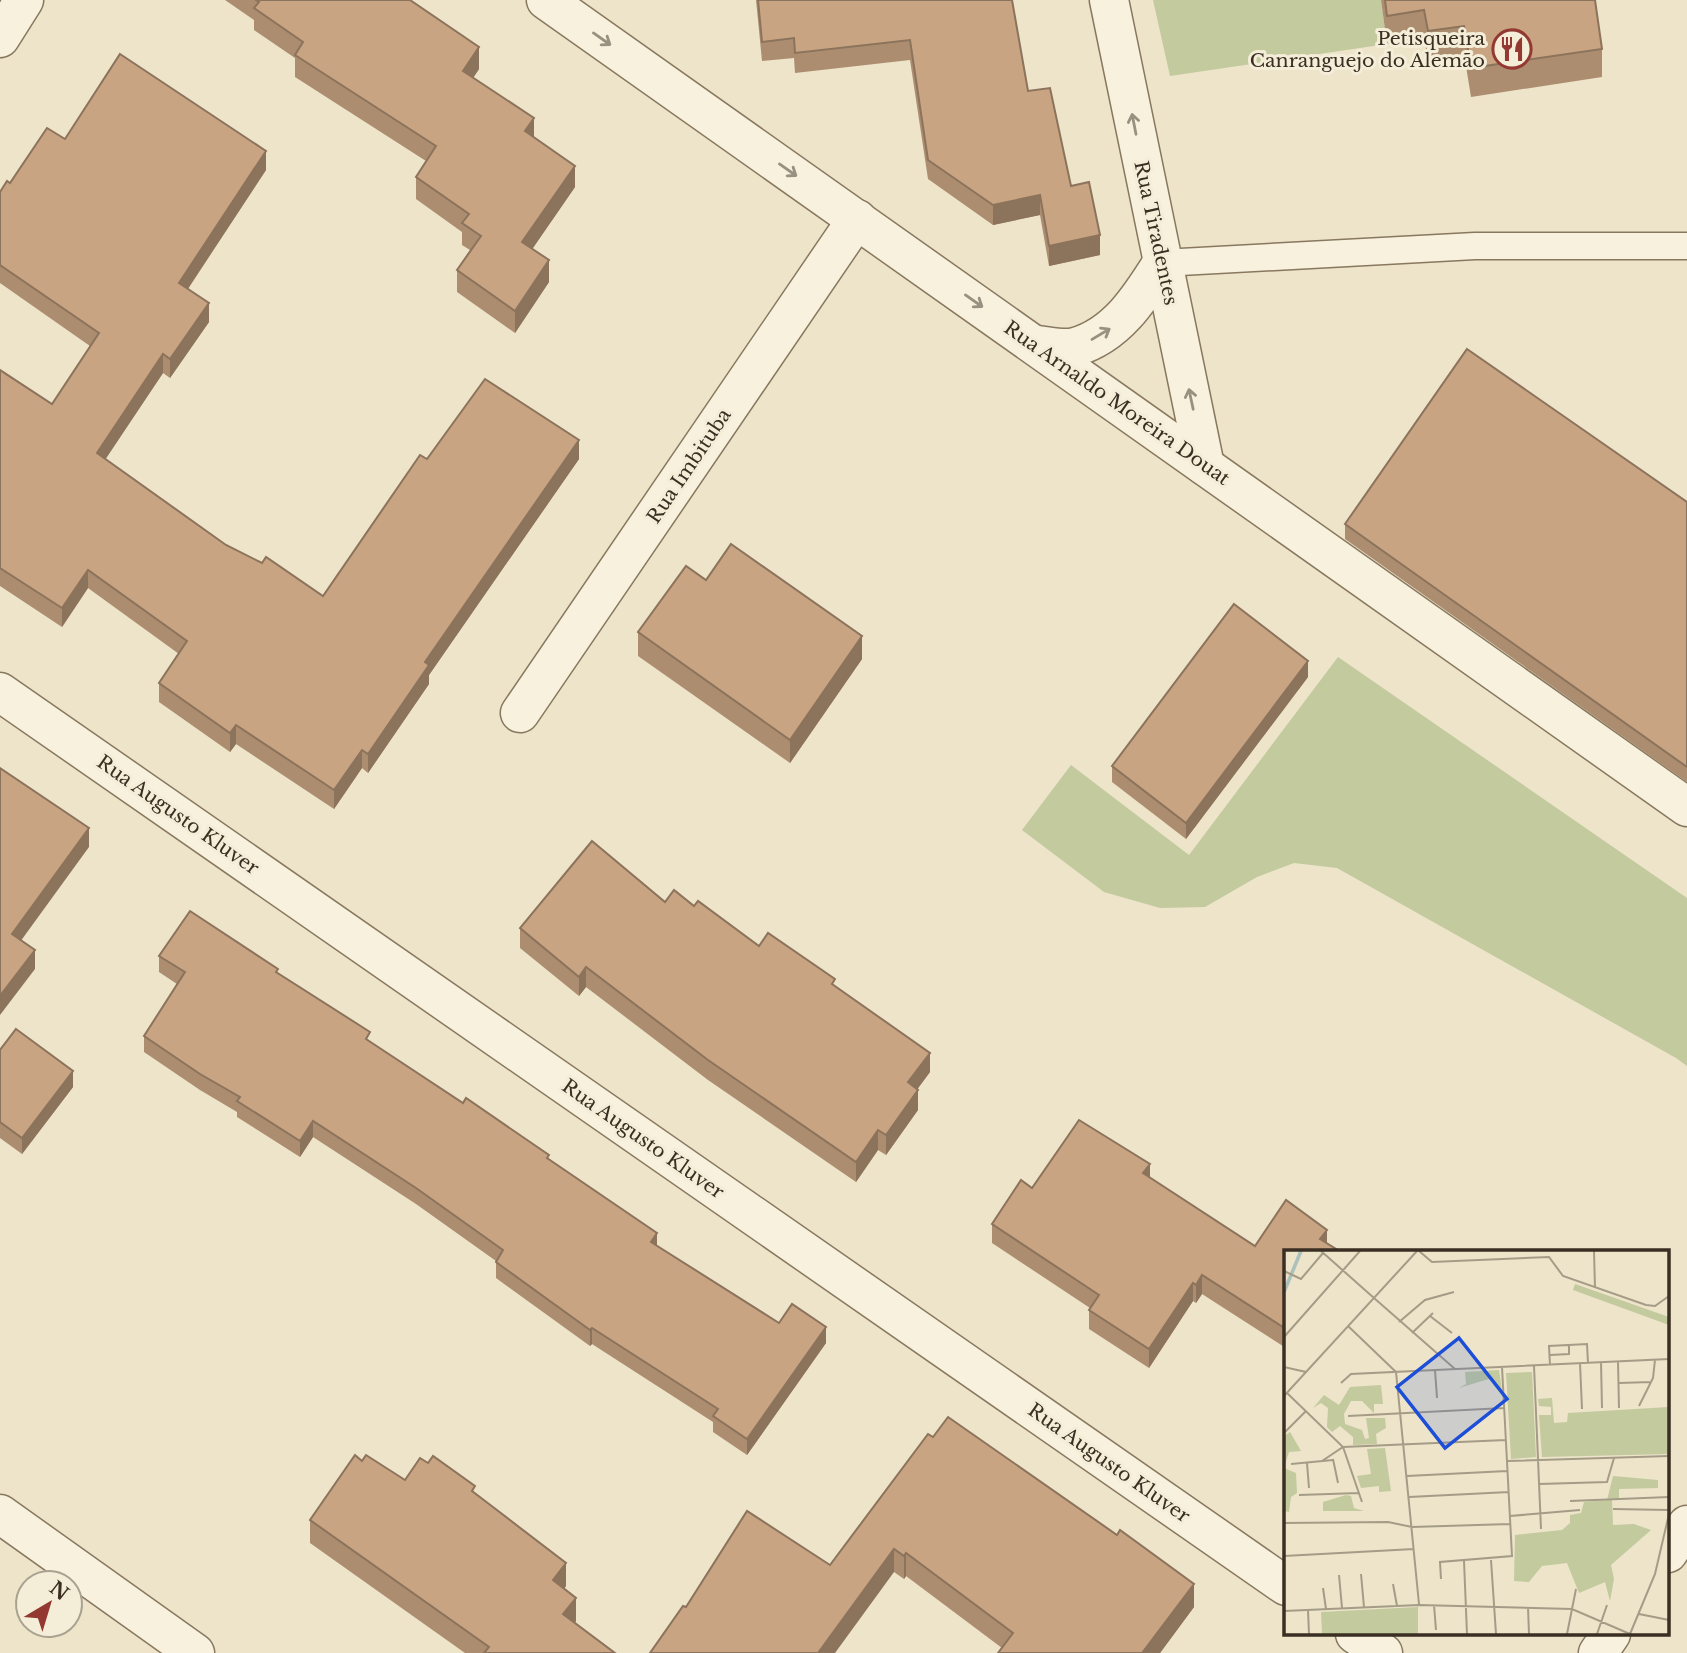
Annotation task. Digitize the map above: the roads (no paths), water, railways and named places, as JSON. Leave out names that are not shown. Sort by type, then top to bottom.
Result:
[{"type":"street","points":[[0,38],[24,0]]},
{"type":"street","name":"Rua Arnaldo Moreira Douat","points":[[546,0],[1687,807]]},
{"type":"street","name":"Rua Tiradentes","points":[[1109,0],[1205,466]]},
{"type":"street","name":"Rua Imbituba","points":[[520,713],[858,219]]},
{"type":"street","points":[[1037,345],[1073,347],[1105,334],[1128,312],[1162,263]]},
{"type":"street","name":"Rua Augusto Kluver","points":[[0,692],[1284,1585]]},
{"type":"street","points":[[0,1514],[195,1653]]},
{"type":"street","points":[[1670,1550],[1687,1525]]},
{"type":"street","points":[[1358,1636],[1383,1653]]},
{"type":"street","points":[[1598,1653],[1610,1636]]},
{"type":"lane","points":[[1162,263],[1475,246],[1687,246]]},
{"type":"place","name":"Petisqueira Canranguejo do Alemão","points":[[1512,49]]}]
